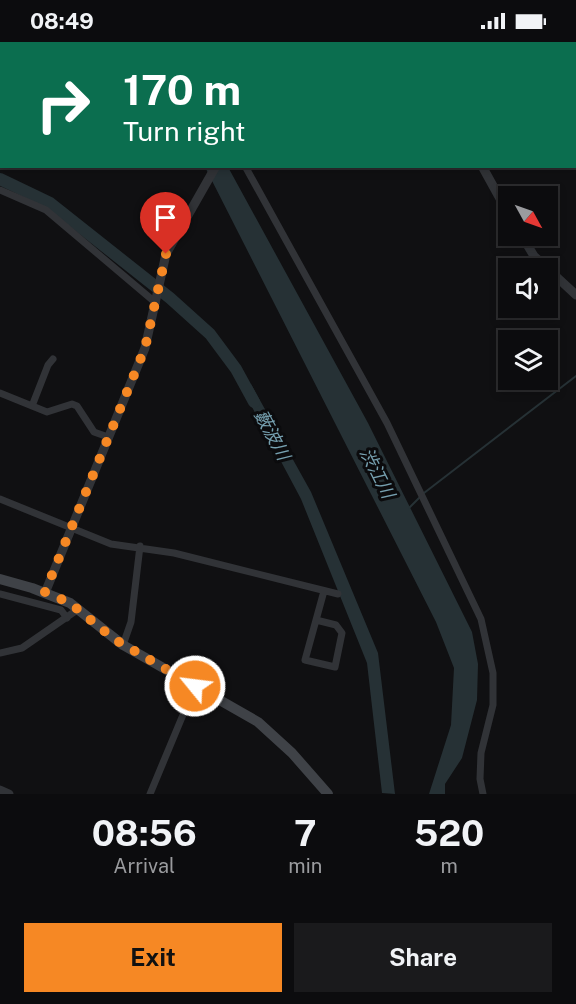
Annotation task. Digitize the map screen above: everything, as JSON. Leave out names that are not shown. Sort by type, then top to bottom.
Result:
[{"type":"main road","points":[[0,579],[45,592],[70,603],[123,645],[258,722],[276,737],[328,794]]},
{"type":"street","points":[[45,592],[145,348],[166,254],[215,168]]},
{"type":"street","points":[[246,168],[387,423],[481,619],[493,673],[493,705],[481,753],[480,779],[483,794]]},
{"type":"street","points":[[483,168],[498,195]]},
{"type":"street","points":[[0,190],[46,210],[157,301]]},
{"type":"street","points":[[558,279],[576,295]]},
{"type":"street","points":[[32,406],[48,365],[53,359]]},
{"type":"street","points":[[0,393],[47,412],[72,404],[82,413],[94,432],[108,437]]},
{"type":"street","points":[[0,499],[111,544],[140,546],[338,594]]},
{"type":"street","points":[[123,645],[131,622],[140,546]]},
{"type":"street","points":[[316,620],[336,625],[342,633],[335,667],[305,660],[316,620],[324,591]]},
{"type":"street","points":[[0,594],[62,610],[67,618]]},
{"type":"street","points":[[0,652],[22,648],[77,610]]},
{"type":"street","points":[[150,794],[195,686]]},
{"type":"street","points":[[0,790],[9,794]]},
{"type":"water","name":"渋江川","points":[[206,168],[229,168],[368,423],[472,632],[478,664],[477,700],[462,758],[445,784],[445,794],[429,794],[451,725],[454,668],[436,622]]},
{"type":"water","points":[[251,384],[311,492],[378,653],[395,794],[382,793],[367,663],[301,499],[244,392]]},
{"type":"waterway","name":"藪波川","points":[[0,179],[50,203],[170,298],[210,334],[236,369],[254,402]]},
{"type":"waterway","points":[[424,493],[576,376]]},
{"type":"waterway","points":[[409,508],[420,497]]},
{"type":"route","points":[[166,254],[145,348],[45,592],[70,603],[114,639],[195,686]]}]
